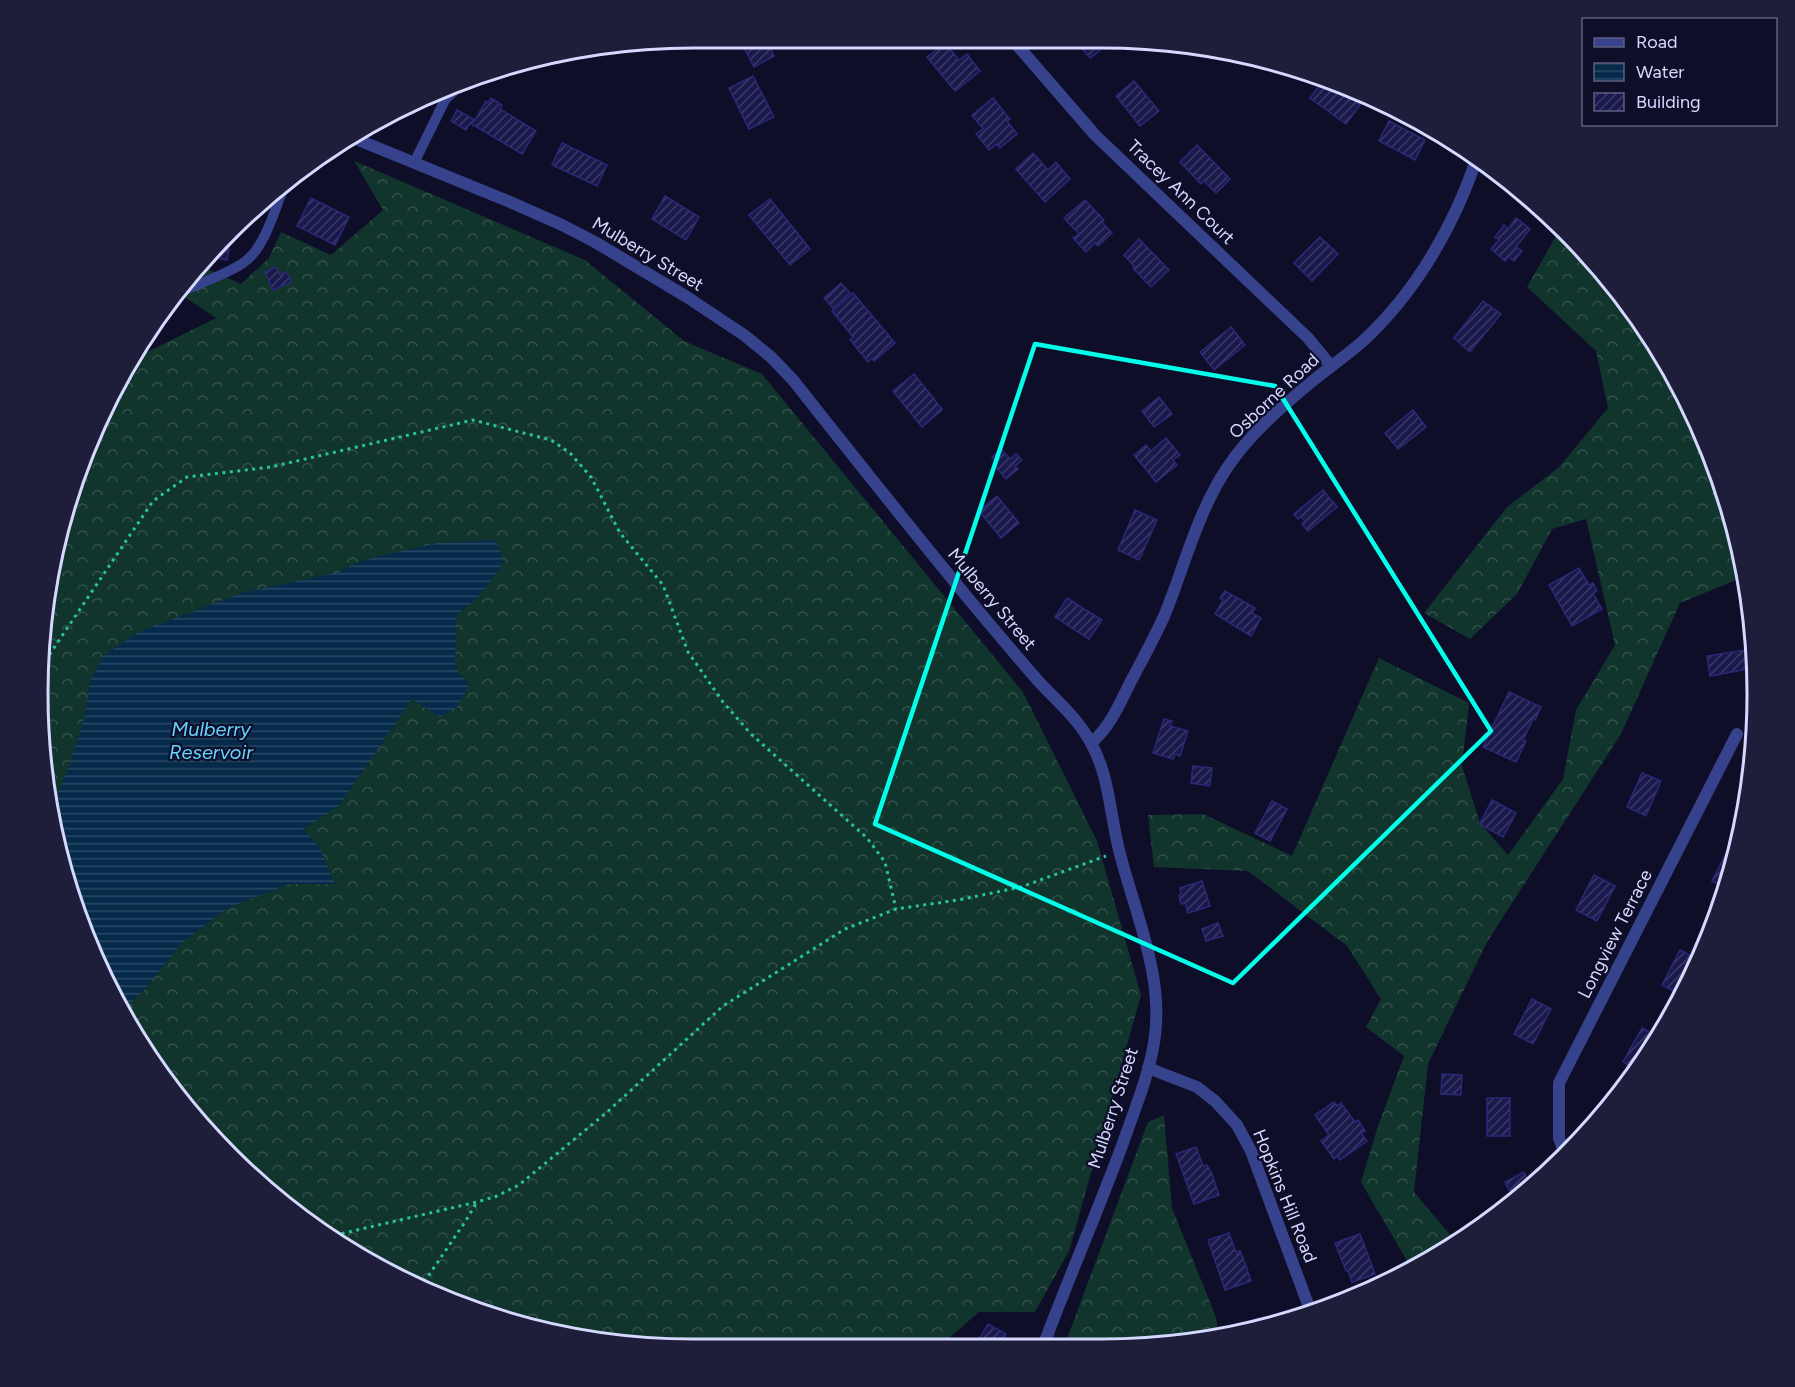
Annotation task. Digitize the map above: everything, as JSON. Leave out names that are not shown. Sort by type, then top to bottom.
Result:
[{"type":"street","name":"Tracey Ann Court","points":[[1019,48],[1095,135],[1308,338],[1331,366]]},
{"type":"street","name":"Mulberry Street","points":[[361,140],[520,207],[595,242],[687,297],[744,335],[771,357],[793,380],[930,553],[1080,727],[1091,743],[1109,792],[1119,852],[1146,944],[1154,983],[1157,1014],[1149,1068],[1112,1171],[1046,1339]]},
{"type":"street","name":"Osborne Road","points":[[1091,743],[1108,726],[1165,614],[1190,543],[1228,467],[1254,435],[1289,401],[1381,323],[1431,257],[1454,216],[1474,167]]},
{"type":"street","name":"Longview Terrace","points":[[1562,1146],[1559,1138],[1559,1083],[1737,734]]},
{"type":"street","name":"Hopkins Hill Road","points":[[1149,1068],[1197,1087],[1215,1101],[1237,1125],[1251,1151],[1308,1305]]},
{"type":"lane","points":[[414,163],[444,100],[448,96]]},
{"type":"lane","points":[[192,287],[247,261],[257,250],[279,199]]},
{"type":"path","points":[[49,655],[153,501],[187,477],[272,467],[473,420],[551,440],[570,453],[591,477],[620,533],[663,585],[688,652],[723,702],[750,733],[867,838],[885,862],[896,909]]},
{"type":"path","points":[[341,1234],[477,1202],[497,1196],[519,1185],[606,1113],[723,1006],[845,929],[896,909],[958,900],[1021,887],[1119,852]]},
{"type":"path","points":[[425,1280],[477,1202]]},
{"type":"highlighted area","points":[[1035,344],[1275,386],[1491,731],[1233,983],[875,824]]},
{"type":"green space","points":[[354,161],[585,260],[684,341],[762,374],[1023,692],[1097,841],[1141,995],[1069,1251],[1035,1312],[979,1312],[948,1339],[694,1339],[651,1338],[568,1327],[486,1305],[446,1290],[371,1253],[301,1206],[268,1179],[208,1119],[181,1086],[134,1016],[97,941],[82,901],[60,819],[49,736],[49,651],[54,609],[60,568],[82,486],[115,408],[146,353],[216,318],[184,297],[207,269],[241,284],[269,258],[281,232],[331,255],[383,210]]},
{"type":"green space","points":[[1556,235],[1614,301],[1661,371],[1698,446],[1725,526],[1737,580],[1680,603],[1621,734],[1487,942],[1428,1064],[1414,1192],[1451,1236],[1407,1262],[1361,1182],[1378,1126],[1404,1056],[1366,1027],[1381,999],[1347,946],[1248,871],[1154,867],[1148,815],[1203,814],[1292,856],[1379,658],[1469,703],[1462,766],[1480,823],[1508,855],[1563,779],[1576,710],[1615,645],[1586,519],[1552,529],[1517,594],[1470,639],[1424,613],[1507,507],[1559,467],[1608,408],[1596,351],[1527,287]]},
{"type":"green space","points":[[1164,1115],[1172,1208],[1216,1317],[1218,1328],[1144,1338],[1067,1339],[1148,1122]]},
{"type":"water","name":"Mulberry Reservoir","points":[[496,540],[504,562],[477,599],[457,614],[455,662],[457,670],[469,685],[457,707],[440,717],[412,699],[339,806],[303,829],[319,847],[335,884],[289,884],[226,909],[181,944],[145,989],[128,1005],[97,941],[82,901],[70,861],[57,796],[70,764],[85,714],[91,679],[103,656],[141,631],[242,593],[339,572],[375,557],[438,543]]},
{"type":"building","points":[[744,48],[770,48],[774,56],[754,67]]},
{"type":"building","points":[[939,48],[949,48],[959,60],[967,54],[980,71],[955,91],[927,57]]},
{"type":"building","points":[[1081,48],[1103,48],[1090,58]]},
{"type":"building","points":[[753,76],[774,117],[749,129],[729,88]]},
{"type":"building","points":[[1134,81],[1159,111],[1140,126],[1116,96]]},
{"type":"building","points":[[1319,86],[1349,97],[1360,105],[1346,124],[1310,98]]},
{"type":"building","points":[[491,98],[502,105],[500,109],[536,131],[522,154],[470,123],[466,130],[451,121],[457,110],[475,120],[486,101],[488,103]]},
{"type":"building","points":[[993,98],[1010,119],[1007,121],[1017,134],[1000,148],[997,144],[989,150],[976,134],[983,129],[972,115]]},
{"type":"building","points":[[1389,121],[1425,140],[1415,160],[1379,141]]},
{"type":"building","points":[[562,143],[607,165],[597,186],[552,165]]},
{"type":"building","points":[[1197,145],[1230,179],[1216,193],[1204,181],[1201,184],[1180,162]]},
{"type":"building","points":[[1033,153],[1048,170],[1056,162],[1070,179],[1045,202],[1016,169]]},
{"type":"building","points":[[665,196],[699,217],[686,240],[652,219]]},
{"type":"building","points":[[311,198],[349,217],[335,245],[297,226]]},
{"type":"building","points":[[770,199],[810,249],[790,265],[749,215]]},
{"type":"building","points":[[1085,200],[1104,220],[1102,222],[1112,233],[1098,246],[1095,243],[1086,252],[1073,238],[1079,234],[1064,218]]},
{"type":"building","points":[[1516,218],[1530,229],[1516,247],[1522,251],[1514,261],[1508,257],[1505,261],[1491,249],[1499,240],[1495,237],[1504,225],[1508,229]]},
{"type":"building","points":[[1320,237],[1338,254],[1312,281],[1294,263]]},
{"type":"building","points":[[1139,239],[1169,270],[1151,287],[1124,255]]},
{"type":"building","points":[[230,245],[227,260],[217,258]]},
{"type":"building","points":[[276,267],[280,275],[287,272],[291,282],[273,290],[265,272]]},
{"type":"building","points":[[841,283],[850,293],[833,308],[824,298]]},
{"type":"building","points":[[853,293],[895,343],[874,361],[872,358],[868,362],[850,340],[853,337],[832,311]]},
{"type":"building","points":[[1483,301],[1501,314],[1470,352],[1454,338]]},
{"type":"building","points":[[1231,327],[1245,345],[1214,370],[1200,352]]},
{"type":"building","points":[[914,374],[942,409],[922,427],[893,391]]},
{"type":"building","points":[[1159,397],[1172,414],[1154,427],[1142,411]]},
{"type":"building","points":[[1413,410],[1426,427],[1398,449],[1385,433]]},
{"type":"building","points":[[1166,438],[1180,455],[1173,460],[1177,465],[1156,482],[1134,455],[1146,445],[1151,451]]},
{"type":"building","points":[[1001,449],[1010,459],[1016,454],[1022,460],[1015,466],[1018,469],[1006,479],[993,464],[996,462],[992,457]]},
{"type":"building","points":[[1323,490],[1337,507],[1308,531],[1302,524],[1305,521],[1301,517],[1298,519],[1294,514]]},
{"type":"building","points":[[997,496],[1019,523],[1001,538],[979,511]]},
{"type":"building","points":[[1135,510],[1157,520],[1139,560],[1118,550]]},
{"type":"building","points":[[1579,568],[1589,585],[1593,583],[1597,591],[1593,593],[1602,609],[1572,626],[1549,585]]},
{"type":"building","points":[[1225,591],[1255,608],[1252,613],[1261,618],[1251,636],[1215,614]]},
{"type":"building","points":[[1067,598],[1102,620],[1089,639],[1055,617]]},
{"type":"building","points":[[1745,650],[1746,669],[1710,676],[1707,656]]},
{"type":"building","points":[[1509,692],[1541,707],[1523,740],[1526,741],[1516,762],[1483,747]]},
{"type":"building","points":[[1164,719],[1172,721],[1170,726],[1188,731],[1180,756],[1175,754],[1173,759],[1153,753]]},
{"type":"building","points":[[1193,766],[1212,768],[1210,786],[1191,783]]},
{"type":"building","points":[[1642,773],[1661,781],[1646,816],[1627,807]]},
{"type":"building","points":[[1492,800],[1516,813],[1503,837],[1480,823]]},
{"type":"building","points":[[1272,801],[1287,809],[1270,841],[1255,833]]},
{"type":"building","points":[[1727,851],[1718,884],[1712,881]]},
{"type":"building","points":[[1594,875],[1615,886],[1597,921],[1576,910]]},
{"type":"building","points":[[1202,881],[1210,906],[1188,913],[1185,903],[1181,904],[1180,888]]},
{"type":"building","points":[[1218,923],[1223,936],[1206,941],[1202,929]]},
{"type":"building","points":[[1680,950],[1691,956],[1674,991],[1662,985]]},
{"type":"building","points":[[1532,999],[1551,1009],[1533,1044],[1514,1034]]},
{"type":"building","points":[[1642,1028],[1650,1033],[1629,1065],[1623,1062]]},
{"type":"building","points":[[1442,1074],[1462,1075],[1461,1095],[1441,1094]]},
{"type":"building","points":[[1487,1098],[1510,1098],[1510,1136],[1487,1136]]},
{"type":"building","points":[[1334,1102],[1337,1106],[1341,1103],[1355,1122],[1358,1120],[1365,1131],[1361,1133],[1367,1141],[1340,1160],[1337,1156],[1334,1159],[1321,1141],[1329,1135],[1315,1115]]},
{"type":"building","points":[[1196,1147],[1203,1166],[1207,1165],[1212,1174],[1219,1195],[1194,1204],[1176,1154]]},
{"type":"building","points":[[1524,1172],[1527,1179],[1510,1193],[1505,1182]]},
{"type":"building","points":[[1229,1233],[1236,1252],[1240,1251],[1251,1281],[1225,1290],[1208,1240]]},
{"type":"building","points":[[1360,1234],[1375,1274],[1352,1282],[1335,1243]]},
{"type":"building","points":[[988,1324],[1006,1334],[1003,1339],[979,1339]]}]
